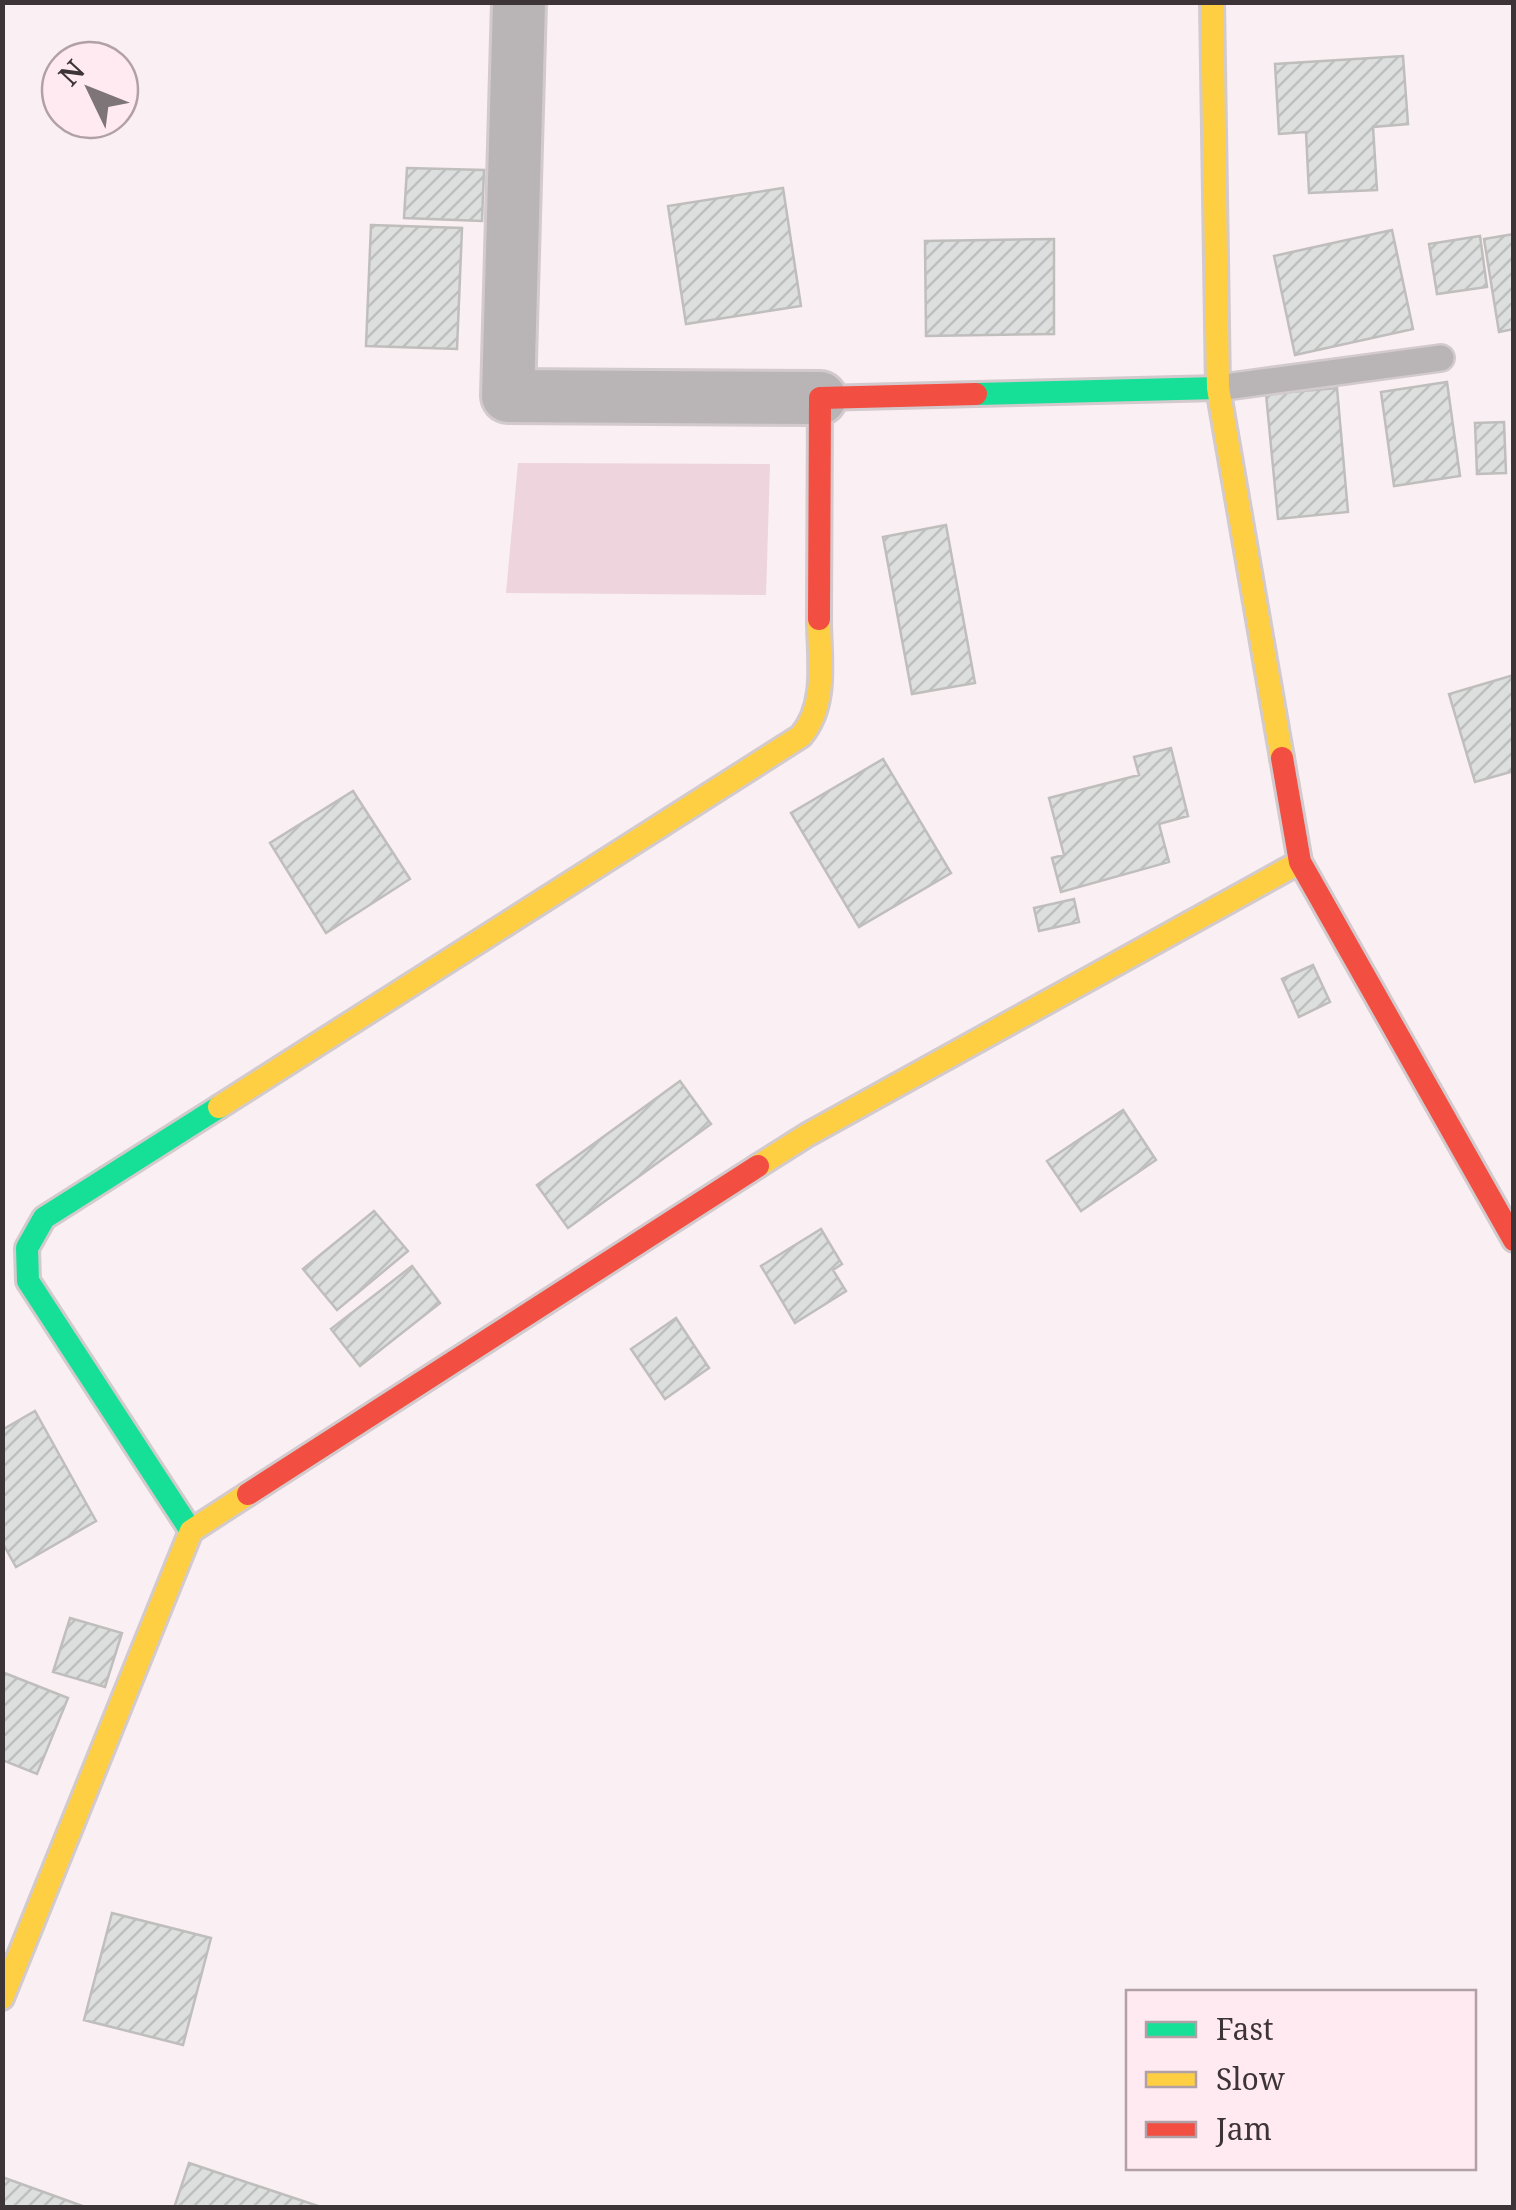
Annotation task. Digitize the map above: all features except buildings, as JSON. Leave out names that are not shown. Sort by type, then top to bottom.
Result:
[{"type":"street","points":[[518,2],[508,396],[820,398],[1218,388]]},
{"type":"street","points":[[1212,2],[1218,388],[1300,862],[1514,1240]]},
{"type":"street","points":[[191,1531],[28,1280],[27,1248],[44,1218],[801,736],[814,722],[820,706],[820,398]]},
{"type":"street","points":[[2,1998],[191,1531],[807,1135],[1300,862]]},
{"type":"lane","points":[[1218,388],[1441,358]]},
{"type":"shaded area","points":[[518,463],[770,464],[766,595],[506,593]]},
{"type":"traffic: fast","points":[[976,394],[1218,388]]},
{"type":"traffic: fast","points":[[191,1531],[28,1281],[27,1248],[44,1218],[219,1107]]},
{"type":"traffic: slow","points":[[1212,2],[1218,388],[1282,758]]},
{"type":"traffic: slow","points":[[219,1107],[801,736],[810,723],[819,695],[819,619]]},
{"type":"traffic: slow","points":[[758,1166],[807,1135],[1300,862]]},
{"type":"traffic: slow","points":[[2,1998],[191,1531],[248,1494]]},
{"type":"traffic: jam","points":[[819,619],[820,398],[976,394]]},
{"type":"traffic: jam","points":[[1282,758],[1300,862],[1514,1240]]},
{"type":"traffic: jam","points":[[248,1494],[758,1166]]}]
